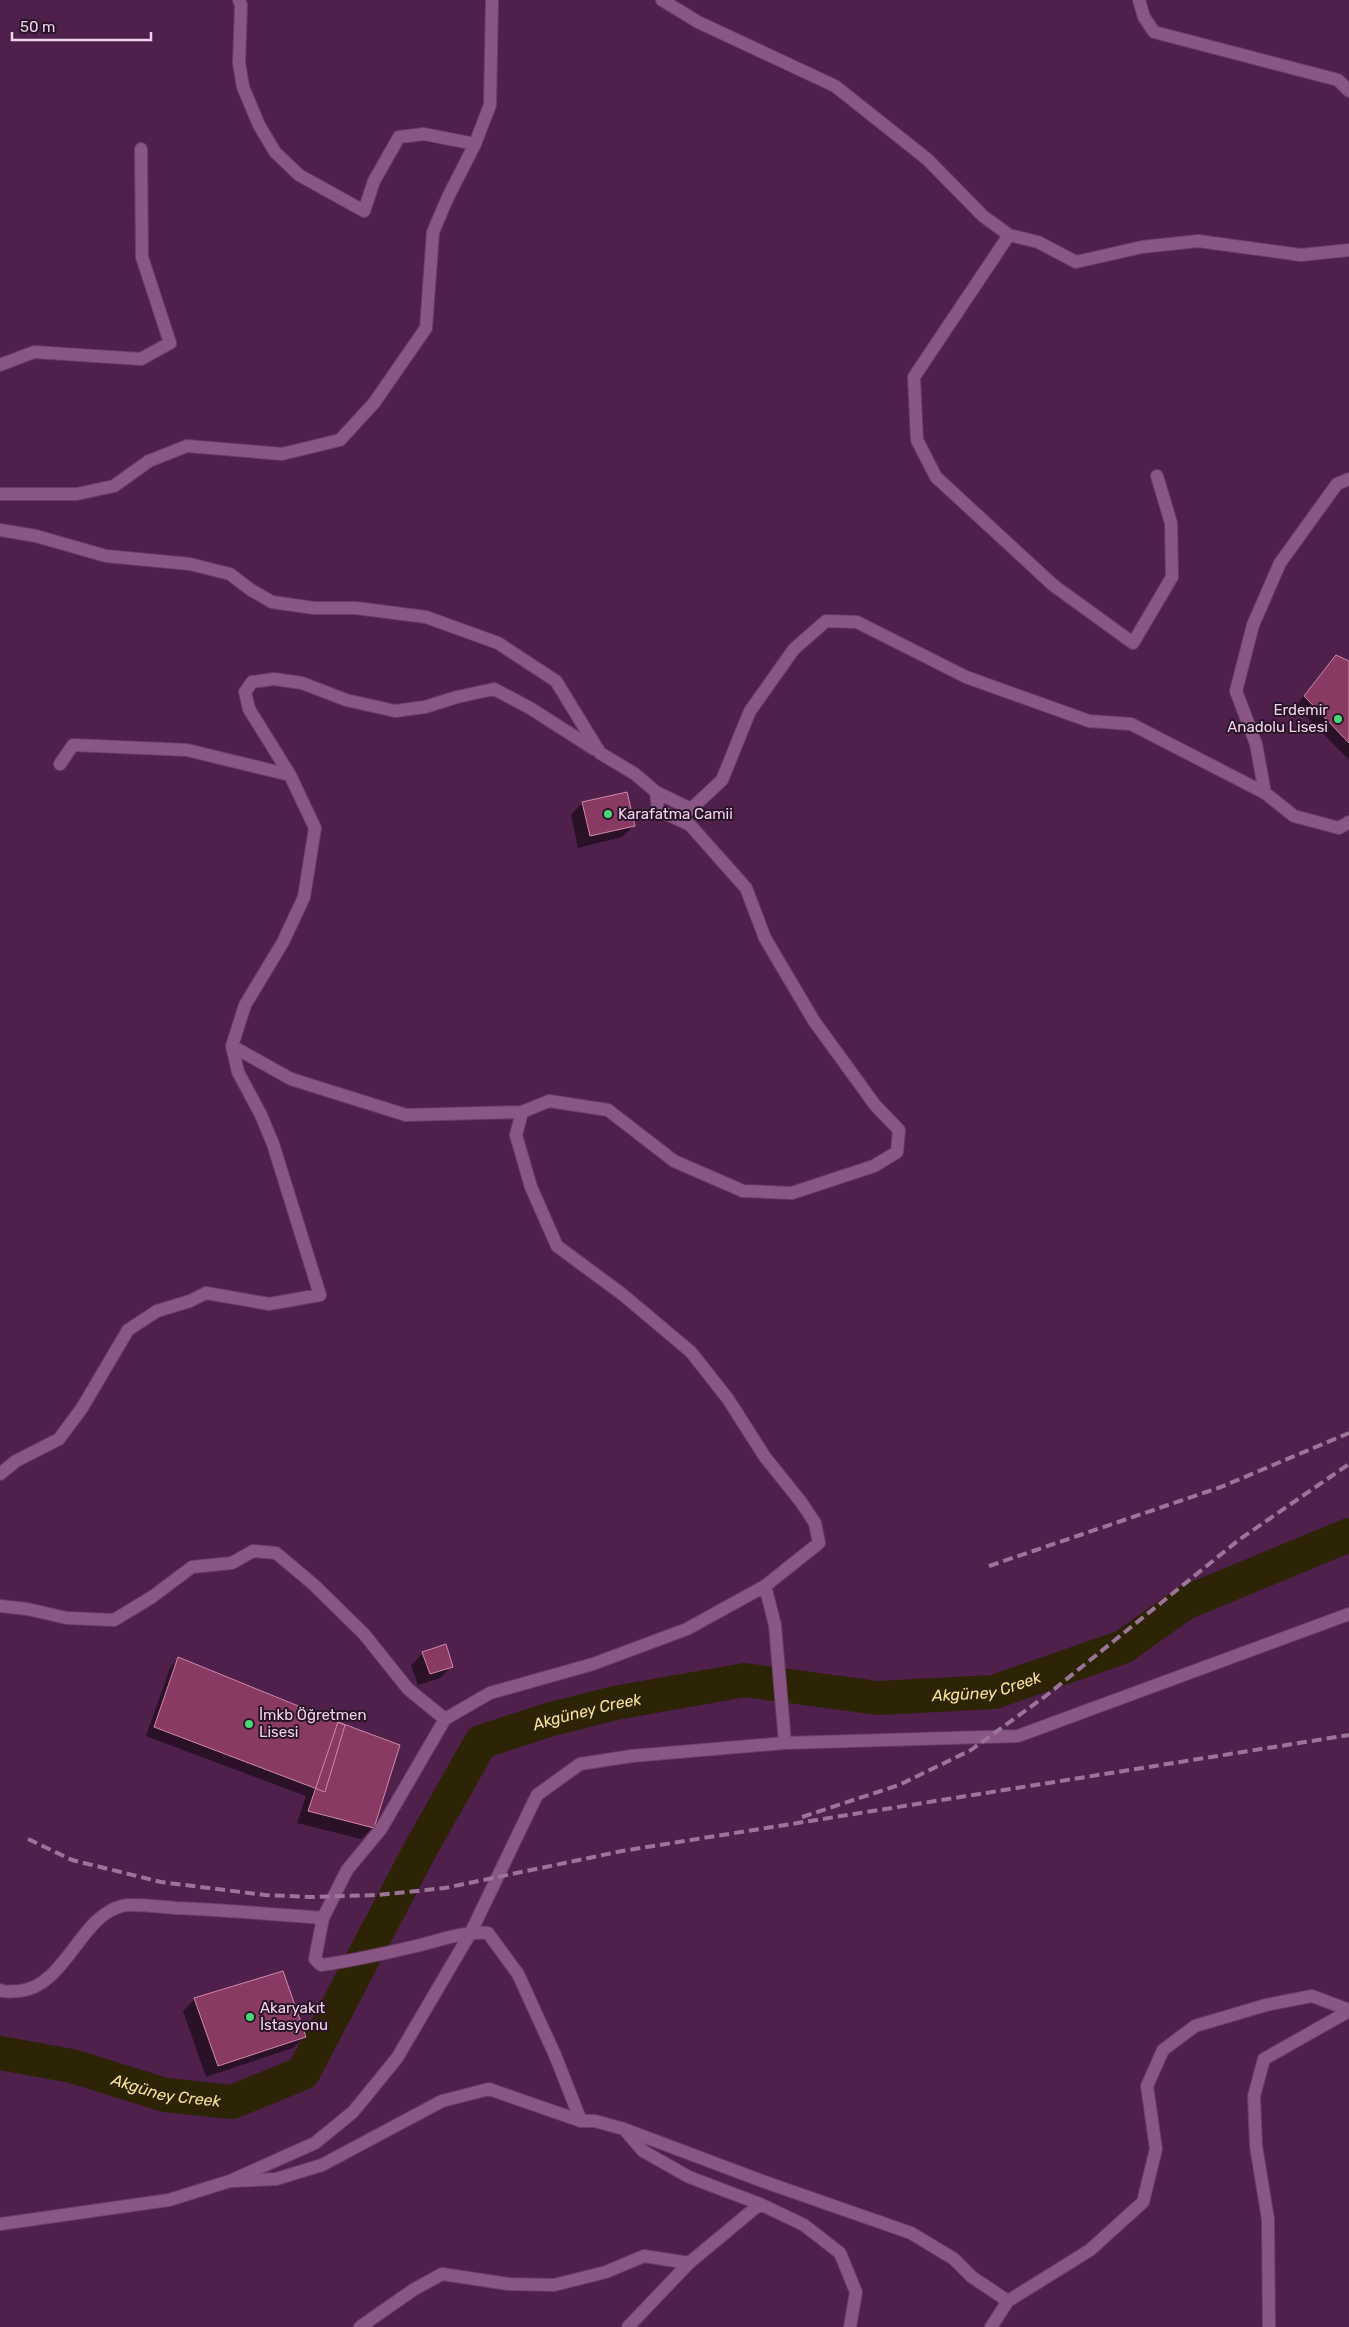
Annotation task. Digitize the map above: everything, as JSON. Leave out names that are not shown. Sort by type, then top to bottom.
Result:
[{"type":"street","points":[[239,0],[241,5],[240,62],[243,87],[259,125],[275,152],[299,175],[364,211],[374,181],[400,137],[424,134],[476,144]]},
{"type":"street","points":[[1,492],[77,494],[114,486],[149,461],[187,446],[282,454],[340,440],[374,403],[426,328],[433,232],[448,197],[476,144],[490,105],[492,0]]},
{"type":"street","points":[[662,0],[698,22],[835,86],[927,160],[983,216],[1009,235],[1038,242],[1076,262],[1142,247],[1198,241],[1300,254],[1349,250]]},
{"type":"street","points":[[1139,0],[1144,17],[1154,32],[1338,80],[1349,92]]},
{"type":"street","points":[[0,365],[34,352],[141,359],[170,343],[142,257],[141,149]]},
{"type":"street","points":[[1009,235],[914,377],[917,440],[936,477],[1053,585],[1133,644],[1172,577],[1171,523],[1157,476]]},
{"type":"street","points":[[1265,793],[1256,744],[1236,691],[1253,625],[1280,563],[1337,484],[1349,479]]},
{"type":"street","points":[[0,530],[36,536],[106,556],[190,564],[230,574],[251,590],[272,602],[314,608],[356,608],[426,617],[498,643],[556,681],[600,752]]},
{"type":"street","points":[[0,1474],[16,1461],[59,1439],[82,1408],[128,1330],[157,1311],[190,1301],[206,1293],[269,1304],[320,1295],[273,1144],[261,1115],[238,1072],[232,1046],[245,1005],[283,942],[304,897],[314,828],[290,775],[248,709],[245,692],[252,682],[274,679],[302,683],[346,700],[394,711],[426,708],[457,697],[494,689],[530,708],[635,774],[656,792],[691,809],[722,780],[750,711],[794,649],[826,621],[857,622],[966,677],[1089,721],[1131,724],[1265,793],[1294,816],[1339,828],[1349,822]]},
{"type":"street","points":[[60,764],[74,745],[122,746],[187,750],[290,775]]},
{"type":"street","points":[[232,1046],[291,1079],[406,1115],[522,1112],[549,1101],[608,1110],[674,1161],[743,1191],[792,1193],[874,1166],[897,1152],[899,1130],[875,1105],[814,1021],[765,938],[746,888],[690,825],[658,810],[656,792]]},
{"type":"street","points":[[522,1112],[516,1135],[531,1187],[556,1246],[622,1294],[691,1352],[728,1399],[766,1458],[801,1502],[814,1523],[819,1543],[765,1586],[687,1630],[593,1664],[490,1694],[445,1718],[381,1829],[347,1870],[323,1918],[315,1959],[321,1965],[413,1947],[472,1932],[488,1933],[518,1974],[555,2055],[581,2121]]},
{"type":"street","points":[[0,1606],[26,1609],[67,1618],[114,1620],[152,1597],[192,1567],[232,1563],[253,1551],[276,1553],[313,1584],[364,1634],[408,1690],[445,1718]]},
{"type":"street","points":[[765,1586],[775,1625],[785,1744]]},
{"type":"street","points":[[0,2224],[169,2200],[230,2181],[315,2143],[353,2112],[397,2058],[472,1932],[536,1795],[580,1764],[632,1756],[785,1744],[1018,1736],[1349,1614]]},
{"type":"street","points":[[0,1990],[4,1992],[31,1990],[54,1974],[80,1940],[104,1916],[122,1906],[218,1910],[323,1918]]},
{"type":"street","points":[[991,2327],[1008,2301],[1090,2250],[1143,2202],[1156,2149],[1147,2086],[1164,2050],[1195,2026],[1266,2004],[1312,1996],[1349,2011]]},
{"type":"street","points":[[1269,2327],[1268,2219],[1256,2146],[1254,2096],[1264,2059],[1349,2011]]},
{"type":"street","points":[[230,2181],[276,2179],[322,2165],[442,2100],[489,2088],[581,2121],[595,2121],[624,2128],[762,2181],[911,2233],[954,2258],[972,2277],[1008,2301]]},
{"type":"street","points":[[624,2128],[643,2151],[650,2156],[689,2177],[760,2204],[804,2225],[840,2253],[856,2292],[850,2327]]},
{"type":"street","points":[[628,2327],[690,2263],[760,2204]]},
{"type":"street","points":[[360,2327],[413,2290],[442,2274],[508,2284],[554,2285],[606,2272],[644,2256],[690,2263]]},
{"type":"building","name":"Erdemir Anadolu Lisesi","points":[[1336,655],[1349,661],[1349,743],[1304,696]]},
{"type":"building","name":"Karafatma Camii","points":[[627,792],[635,826],[590,836],[582,802]]},
{"type":"building","points":[[446,1644],[453,1667],[430,1674],[422,1652]]},
{"type":"building","name":"İmkb Öğretmen Lisesi","points":[[178,1657],[345,1725],[325,1792],[154,1727]]},
{"type":"building","points":[[338,1722],[400,1745],[374,1828],[308,1811]]},
{"type":"building","name":"Akaryakıt İstasyonu","points":[[283,1971],[306,2037],[218,2066],[194,1998]]},
{"type":"waterway","name":"Akgüney Creek","points":[[0,2053],[72,2066],[165,2095],[232,2102],[303,2073],[420,1850],[481,1742],[548,1720],[615,1703],[745,1680],[878,1698],[994,1692],[1123,1647],[1185,1603],[1349,1535]]},
{"type":"railway","points":[[989,1566],[1221,1487],[1349,1433]]},
{"type":"railway","points":[[802,1817],[899,1785],[971,1750],[1047,1695],[1240,1539],[1349,1464]]},
{"type":"railway","points":[[28,1839],[72,1860],[161,1882],[265,1895],[311,1897],[378,1895],[445,1888],[622,1851],[1349,1735]]},
{"type":"place","name":"Erdemir Anadolu Lisesi","points":[[1338,719]]},
{"type":"place","name":"Karafatma Camii","points":[[608,814]]},
{"type":"place","name":"İmkb Öğretmen Lisesi","points":[[249,1724]]},
{"type":"place","name":"Akaryakıt İstasyonu","points":[[250,2017]]}]
